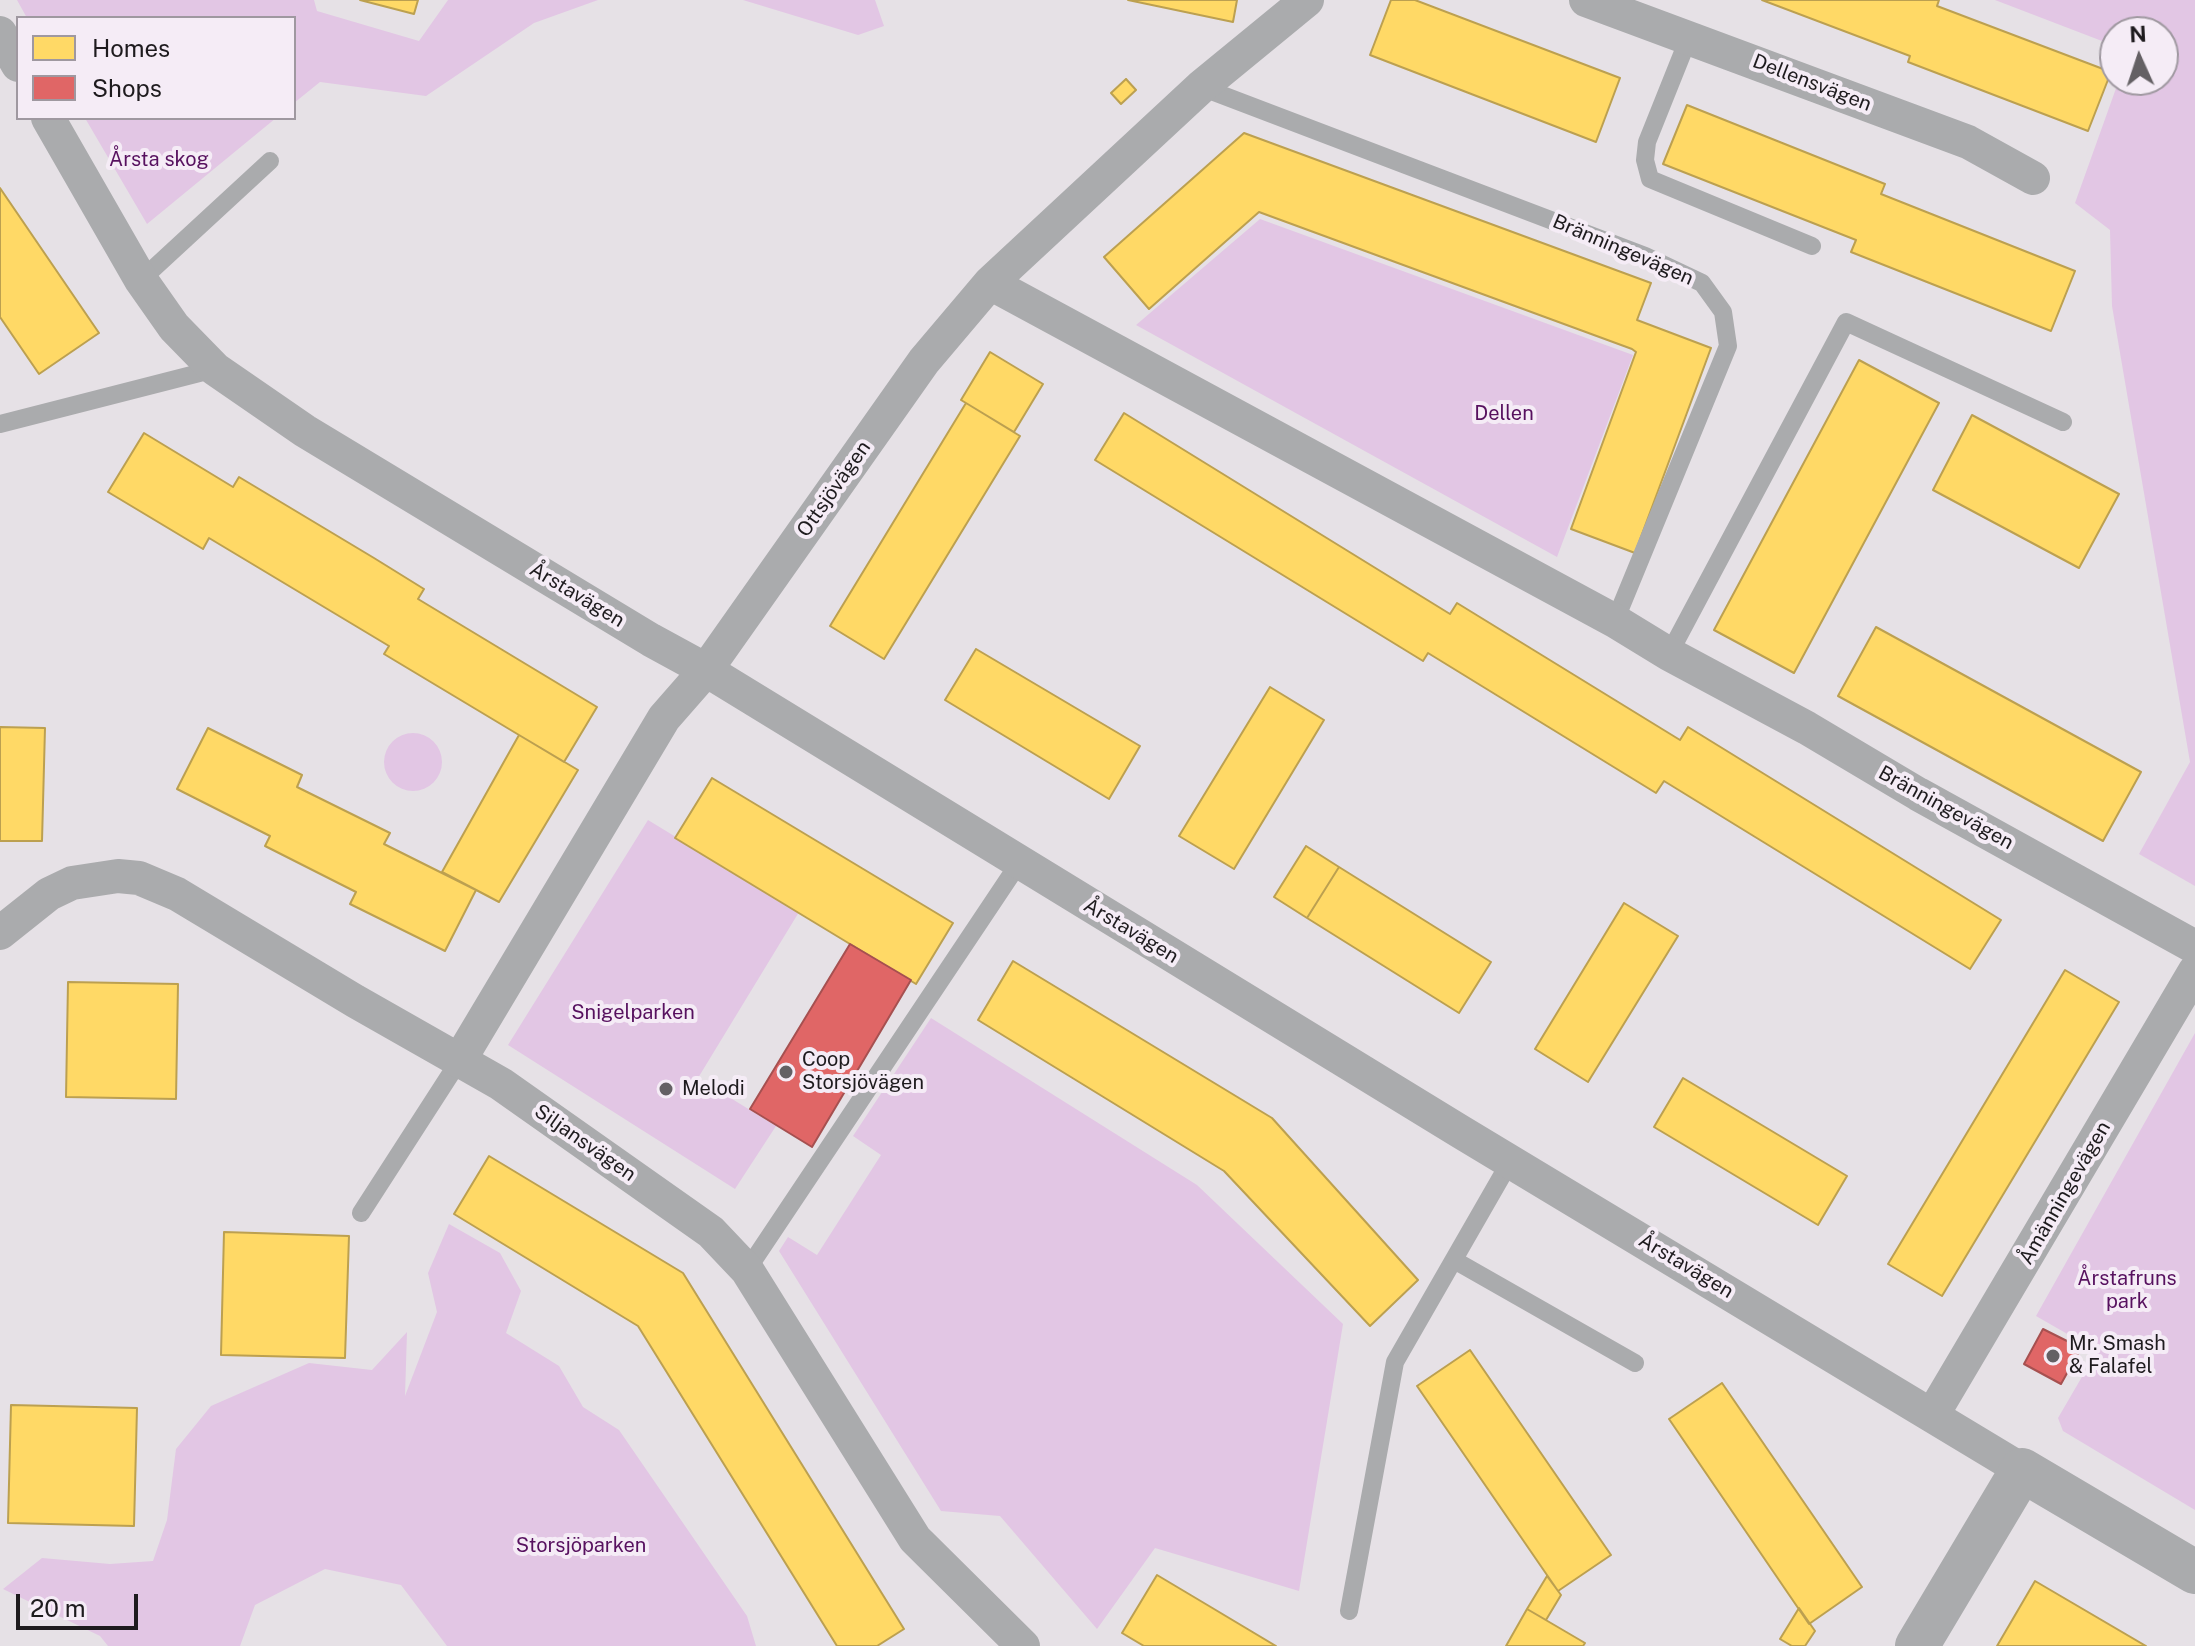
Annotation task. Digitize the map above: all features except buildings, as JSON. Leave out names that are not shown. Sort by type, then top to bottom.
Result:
[{"type":"street","name":"Ottsjövägen","points":[[459,1061],[664,718],[706,670],[924,361],[990,283],[1201,87],[1307,0]]},
{"type":"street","name":"Dellensvägen","points":[[1586,0],[1968,142],[2033,178]]},
{"type":"street","name":"Årstavägen","points":[[49,120],[141,280],[174,327],[215,369],[305,431],[706,670],[1019,863],[2195,1572]]},
{"type":"street","name":"Bränningevägen","points":[[990,283],[1615,621],[2195,947]]},
{"type":"street","name":"Siljansvägen","points":[[0,933],[49,894],[72,883],[118,876],[139,878],[177,894],[501,1084],[711,1232],[747,1270],[915,1539],[1023,1646]]},
{"type":"street","name":"Åmänningevägen","points":[[1933,1414],[2195,971]]},
{"type":"street","points":[[1917,1646],[2022,1470]]},
{"type":"lane","points":[[1689,37],[1647,142],[1645,160],[1650,179],[1812,246]]},
{"type":"lane","name":"Bränningevägen","points":[[1201,87],[1631,250],[1702,283],[1723,312],[1728,346],[1615,621]]},
{"type":"lane","points":[[141,280],[270,161]]},
{"type":"lane","points":[[1669,654],[1846,322],[2063,422]]},
{"type":"lane","points":[[0,424],[215,369]]},
{"type":"lane","points":[[747,1270],[1019,863]]},
{"type":"lane","points":[[361,1213],[459,1061]]},
{"type":"lane","points":[[1349,1611],[1395,1362],[1511,1160]]},
{"type":"lane","points":[[1454,1260],[1635,1363]]},
{"type":"green space","points":[[17,0],[314,0],[317,11],[419,41],[448,0],[598,0],[534,23],[426,96],[320,82],[296,101],[296,16],[26,16]]},
{"type":"green space","points":[[743,0],[875,0],[884,26],[858,35]]},
{"type":"green space","points":[[1995,0],[2195,0],[2195,886],[2139,854],[2190,762],[2112,306],[2110,230],[2075,203],[2113,96],[2179,96],[2179,16],[2099,16],[2099,40]]},
{"type":"green space","name":"Årsta skog","points":[[86,120],[274,120],[147,224]]},
{"type":"green space","name":"Dellen","points":[[1260,219],[1633,355],[1557,557],[1136,325]]},
{"type":"green space","points":[[413,733],[434,741],[442,762],[434,783],[413,791],[392,783],[384,762],[392,741]]},
{"type":"green space","name":"Snigelparken","points":[[648,820],[799,912],[698,1078],[776,1126],[735,1189],[508,1045]]},
{"type":"green space","points":[[931,1018],[1197,1185],[1343,1324],[1299,1591],[1155,1548],[1097,1629],[1000,1516],[941,1511],[779,1251],[788,1237],[817,1255],[881,1155],[853,1136]]},
{"type":"green space","name":"Årstafruns park","points":[[2195,1033],[2195,1510],[2063,1431],[2058,1418],[2097,1351],[2036,1316]]},
{"type":"green space","name":"Storsjöparken","points":[[449,1224],[500,1253],[521,1291],[506,1333],[559,1366],[583,1407],[619,1430],[747,1616],[756,1646],[447,1646],[401,1585],[325,1569],[255,1605],[240,1646],[108,1646],[100,1636],[3,1589],[42,1558],[110,1564],[153,1561],[167,1520],[176,1449],[211,1406],[309,1363],[372,1370],[407,1332],[405,1396],[437,1312],[428,1273]]},
{"type":"place","name":"Coop Storsjövägen","points":[[786,1072]]},
{"type":"place","name":"Melodi","points":[[666,1089]]},
{"type":"place","name":"Mr. Smash & Falafel","points":[[2053,1356]]}]
